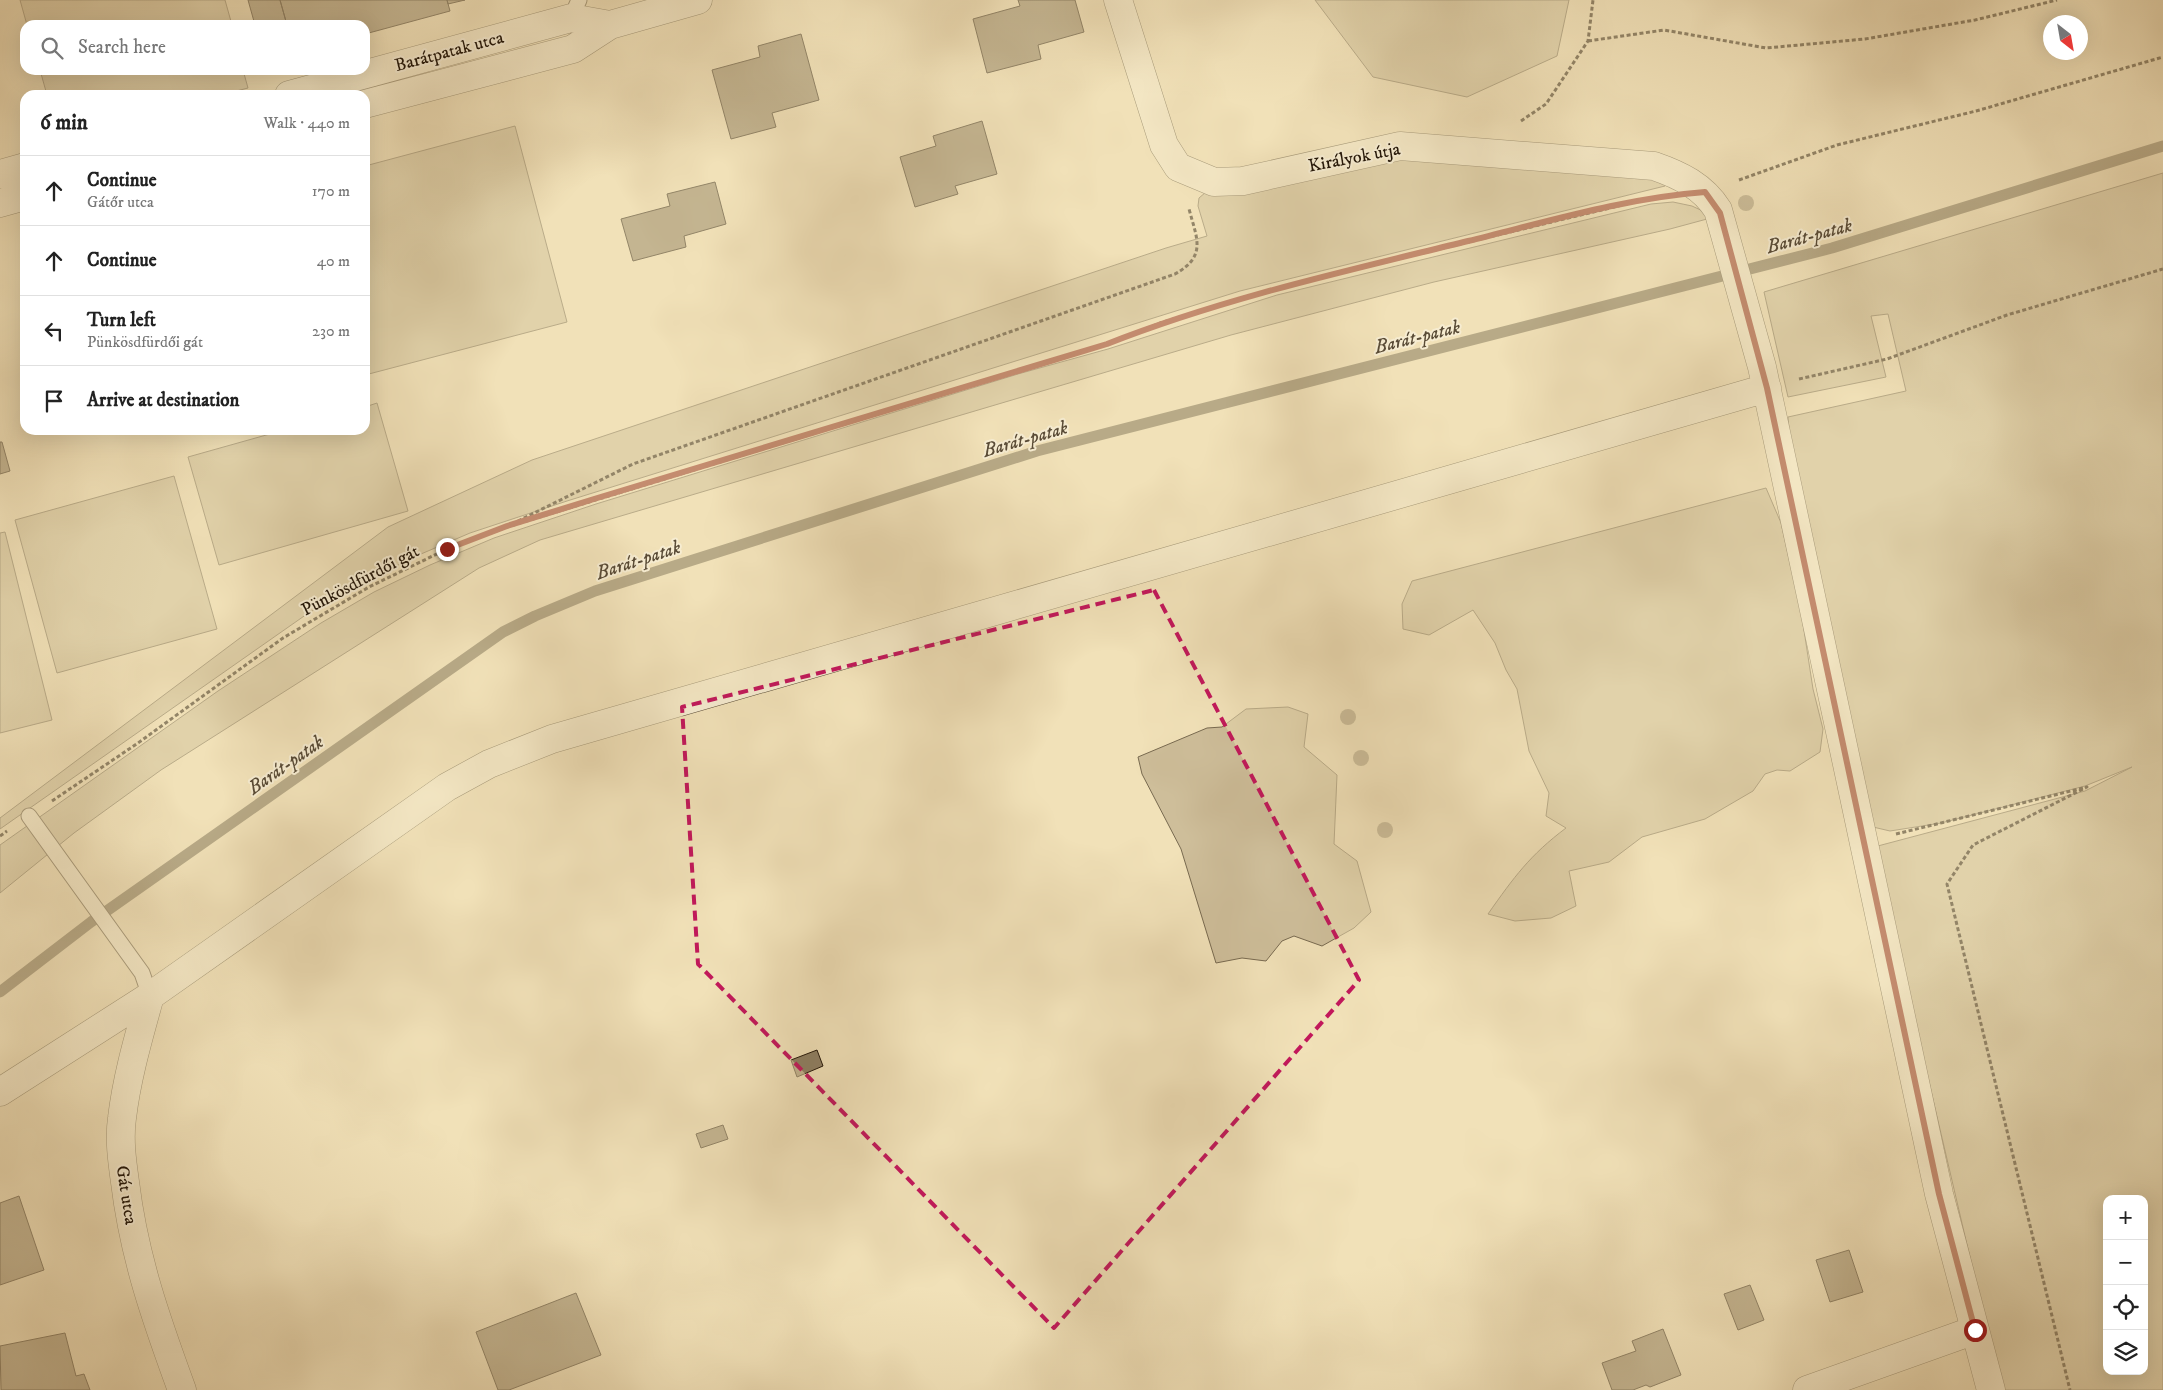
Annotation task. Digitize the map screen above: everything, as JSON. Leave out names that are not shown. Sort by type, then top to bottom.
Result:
[{"type":"street","name":"Barátpatak utca","points":[[370,103],[573,49],[610,25],[698,0]]},
{"type":"street","points":[[1118,0],[1164,145],[1178,167]]},
{"type":"street","name":"Barátpatak utca","points":[[370,70],[575,9],[610,25]]},
{"type":"street","name":"Barátpatak utca","points":[[305,90],[355,75]]},
{"type":"street","name":"Királyok útja","points":[[1178,167],[1214,182],[1242,181],[1400,146],[1654,166],[1679,175],[1712,202]]},
{"type":"street","points":[[0,174],[20,168]]},
{"type":"street","points":[[0,203],[20,197]]},
{"type":"street","points":[[1712,202],[1765,378],[1939,1194],[1990,1390]]},
{"type":"street","points":[[0,1092],[150,996],[447,787],[489,764],[552,739],[1765,378]]},
{"type":"street","name":"Gát utca","points":[[150,996],[126,1090],[121,1119],[121,1151],[128,1210],[141,1271],[182,1390]]},
{"type":"street","points":[[1807,1390],[1975,1330]]},
{"type":"lane","points":[[30,816],[142,973],[150,996]]},
{"type":"path","points":[[1475,153],[1546,104],[1588,41],[1593,0]]},
{"type":"path","points":[[1588,41],[1664,30],[1766,48],[1874,37],[1975,20],[2057,0]]},
{"type":"path","points":[[1712,202],[1837,145],[1976,111],[2163,57]]},
{"type":"path","points":[[507,526],[633,464],[1174,274],[1188,267],[1194,257],[1198,244],[1178,167]]},
{"type":"path","name":"Pünkösdfürdői gát","points":[[0,836],[138,743],[283,638],[369,587],[447,549],[507,526],[1107,344],[1163,322],[1294,284],[1595,210],[1652,198]]},
{"type":"path","points":[[1765,378],[1795,379],[1887,358],[2008,315],[2163,269]]},
{"type":"path","points":[[1864,842],[2087,787],[1973,845],[1947,884],[2070,1390]]},
{"type":"highlighted area","points":[[1154,590],[1359,980],[1054,1328],[698,964],[682,707]]},
{"type":"shaded area","points":[[20,0],[225,0],[231,20],[26,20]]},
{"type":"shaded area","points":[[1315,0],[1569,0],[1557,56],[1467,97],[1373,77]]},
{"type":"shaded area","points":[[41,75],[244,75],[248,88],[240,90],[46,90]]},
{"type":"shaded area","points":[[515,126],[567,322],[370,374],[370,165]]},
{"type":"shaded area","points":[[1386,156],[1657,176],[1668,182],[1665,186],[1240,291],[470,533],[414,557],[339,595],[307,614],[0,829],[0,818],[388,527],[532,460],[1166,248],[1207,236],[1198,206],[1199,198],[1206,192]]},
{"type":"shaded area","points":[[2163,173],[2163,1390],[2001,1390],[1874,847],[2085,791],[2132,767],[2085,786],[1941,823],[1890,831],[1873,827],[1792,467],[1788,417],[1906,391],[1888,314],[1871,316],[1886,377],[1788,397],[1764,292]]},
{"type":"shaded area","points":[[1673,202],[1692,206],[1707,213],[1707,219],[1434,282],[1231,335],[540,540],[479,568],[161,770],[74,833],[0,893],[0,845],[218,691],[321,623],[374,592],[430,565],[494,538],[596,504],[1018,374],[1108,349],[1277,295],[1651,204]]},
{"type":"shaded area","points":[[377,403],[408,511],[219,565],[188,457],[266,435],[370,435],[370,405]]},
{"type":"shaded area","points":[[174,476],[217,629],[57,673],[15,520]]},
{"type":"shaded area","points":[[1766,488],[1781,523],[1801,611],[1813,689],[1823,729],[1820,752],[1790,771],[1777,770],[1765,774],[1753,791],[1705,819],[1642,837],[1609,862],[1569,871],[1576,906],[1551,918],[1515,921],[1488,914],[1532,857],[1566,828],[1546,816],[1549,793],[1529,751],[1517,689],[1506,670],[1495,643],[1473,610],[1429,635],[1403,629],[1402,604],[1412,581]]},
{"type":"shaded area","points":[[5,532],[52,720],[0,733],[0,533]]},
{"type":"shaded area","points":[[1288,707],[1308,714],[1304,747],[1337,775],[1334,844],[1357,861],[1371,912],[1354,928],[1322,946],[1294,936],[1282,941],[1266,961],[1242,958],[1216,963],[1181,849],[1142,774],[1138,757],[1207,728],[1222,727],[1246,709]]},
{"type":"building","points":[[248,0],[280,0],[286,20],[254,20]]},
{"type":"building","points":[[280,0],[447,0],[450,11],[370,33],[370,20],[286,20]]},
{"type":"building","points":[[447,0],[465,0],[448,4]]},
{"type":"building","points":[[1018,0],[1075,0],[1084,32],[1038,45],[1041,59],[987,73],[973,19],[1020,6]]},
{"type":"building","points":[[801,34],[819,100],[772,113],[776,127],[731,139],[712,70],[760,57],[758,46]]},
{"type":"building","points":[[982,121],[997,174],[955,186],[958,194],[915,207],[900,157],[936,146],[933,136]]},
{"type":"building","points":[[715,182],[726,224],[684,236],[686,247],[633,261],[621,219],[670,206],[667,194]]},
{"type":"building","points":[[0,442],[2,442],[10,471],[0,474]]},
{"type":"building","points":[[817,1050],[823,1066],[797,1077],[791,1060]]},
{"type":"building","points":[[723,1125],[728,1139],[701,1148],[696,1134]]},
{"type":"building","points":[[19,1196],[44,1270],[0,1285],[0,1203]]},
{"type":"building","points":[[1849,1250],[1863,1292],[1830,1302],[1816,1260]]},
{"type":"building","points":[[1750,1285],[1764,1320],[1738,1330],[1724,1294]]},
{"type":"building","points":[[576,1293],[601,1355],[509,1390],[498,1390],[476,1332]]},
{"type":"building","points":[[1663,1329],[1681,1375],[1650,1387],[1646,1385],[1633,1390],[1612,1390],[1602,1363],[1636,1351],[1632,1341]]},
{"type":"building","points":[[65,1333],[76,1376],[84,1374],[90,1390],[1,1390],[0,1346]]},
{"type":"waterway","name":"Barát-patak","points":[[0,992],[91,922],[503,632],[535,616],[595,591],[1037,451],[1832,248],[2163,146]]},
{"type":"route","points":[[447,549],[507,526],[1107,344],[1163,322],[1294,284],[1595,210],[1672,194],[1705,192],[1720,213],[1762,367],[1939,1194],[1975,1330]]}]
